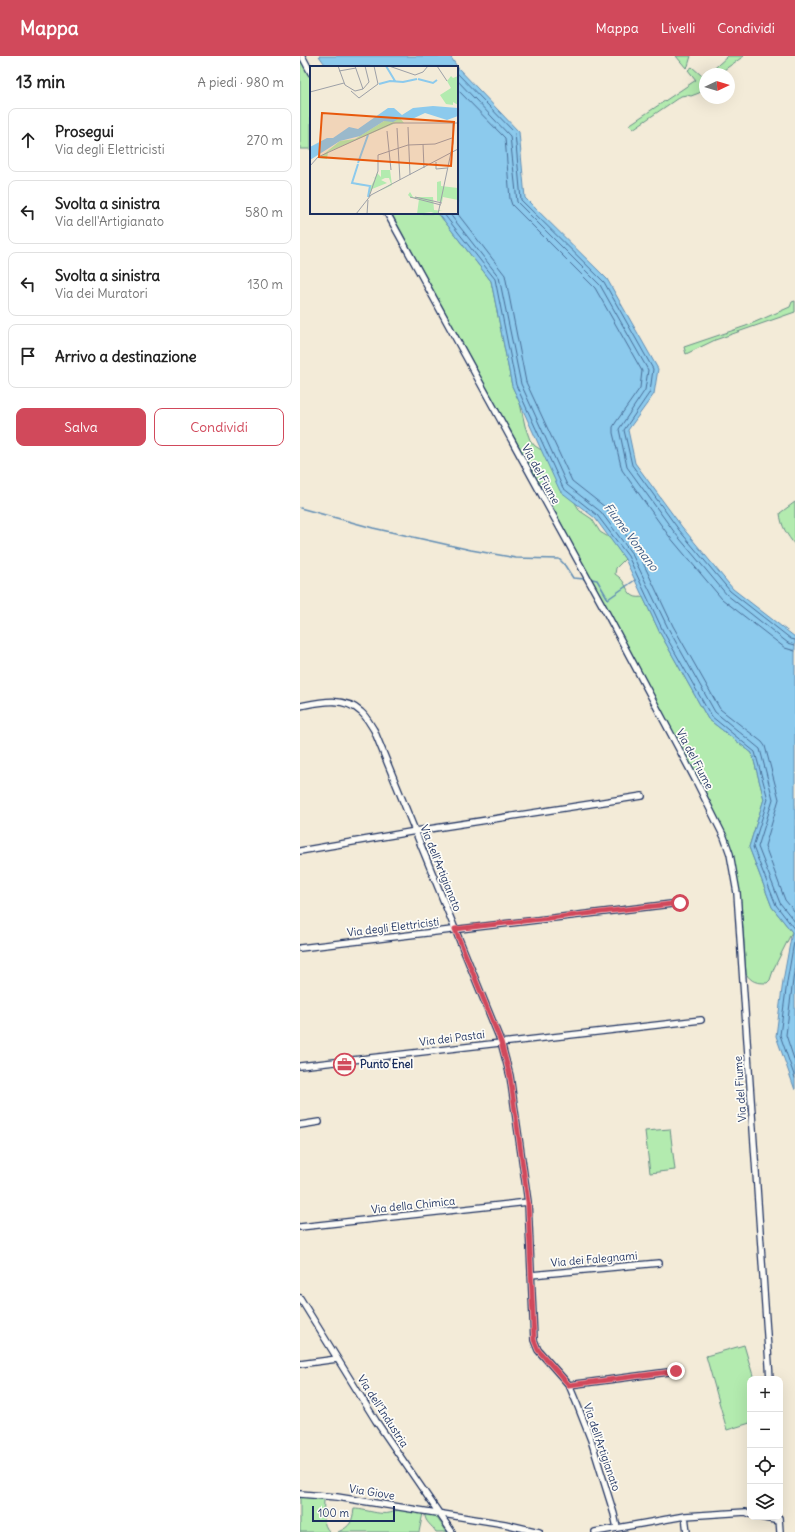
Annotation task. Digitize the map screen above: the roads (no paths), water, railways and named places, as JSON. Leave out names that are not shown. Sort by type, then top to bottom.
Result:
[{"type":"street","points":[[302,56],[310,71]]},
{"type":"street","name":"Via del Fiume","points":[[388,214],[606,612],[696,781],[724,837],[730,854],[738,902],[770,1376]]},
{"type":"street","name":"Via dell'Artigianato","points":[[300,706],[330,701],[350,704],[362,712],[374,730],[501,1042],[510,1076],[528,1202],[534,1340],[538,1350],[569,1385],[591,1440],[617,1528]]},
{"type":"street","points":[[300,851],[416,831],[642,796]]},
{"type":"street","name":"Via degli Elettricisti","points":[[300,948],[680,903]]},
{"type":"street","name":"Via dei Pastai","points":[[300,1066],[701,1020]]},
{"type":"street","points":[[300,1125],[319,1122]]},
{"type":"street","name":"Via della Chimica","points":[[300,1227],[528,1202]]},
{"type":"street","name":"Via dei Falegnami","points":[[531,1275],[659,1263]]},
{"type":"street","name":"Via dell'Industria","points":[[300,1298],[376,1421],[452,1532]]},
{"type":"street","points":[[300,1364],[337,1359]]},
{"type":"street","points":[[569,1385],[676,1371]]},
{"type":"street","name":"Via Giove","points":[[300,1494],[337,1497],[505,1524],[539,1532]]},
{"type":"street","points":[[595,1532],[685,1516],[747,1512]]},
{"type":"street","points":[[685,1516],[687,1532]]},
{"type":"street","points":[[779,1520],[780,1532]]},
{"type":"water","points":[[319,56],[450,56],[457,66],[326,66]]},
{"type":"water","name":"Fiume Vomano","points":[[458,68],[519,132],[525,198],[607,279],[658,369],[654,394],[628,430],[635,463],[682,527],[733,589],[795,637],[795,1090],[776,1036],[783,981],[792,932],[772,907],[749,847],[764,799],[752,753],[708,719],[660,633],[625,559],[595,518],[560,491],[512,386],[491,281],[439,214],[458,214]]},
{"type":"waterway","points":[[300,508],[373,528],[471,550],[516,558],[559,559],[573,578],[585,579]]},
{"type":"waterway","points":[[592,579],[597,580],[608,599],[635,580]]},
{"type":"place","name":"Punto Enel","points":[[345,1064]]}]
